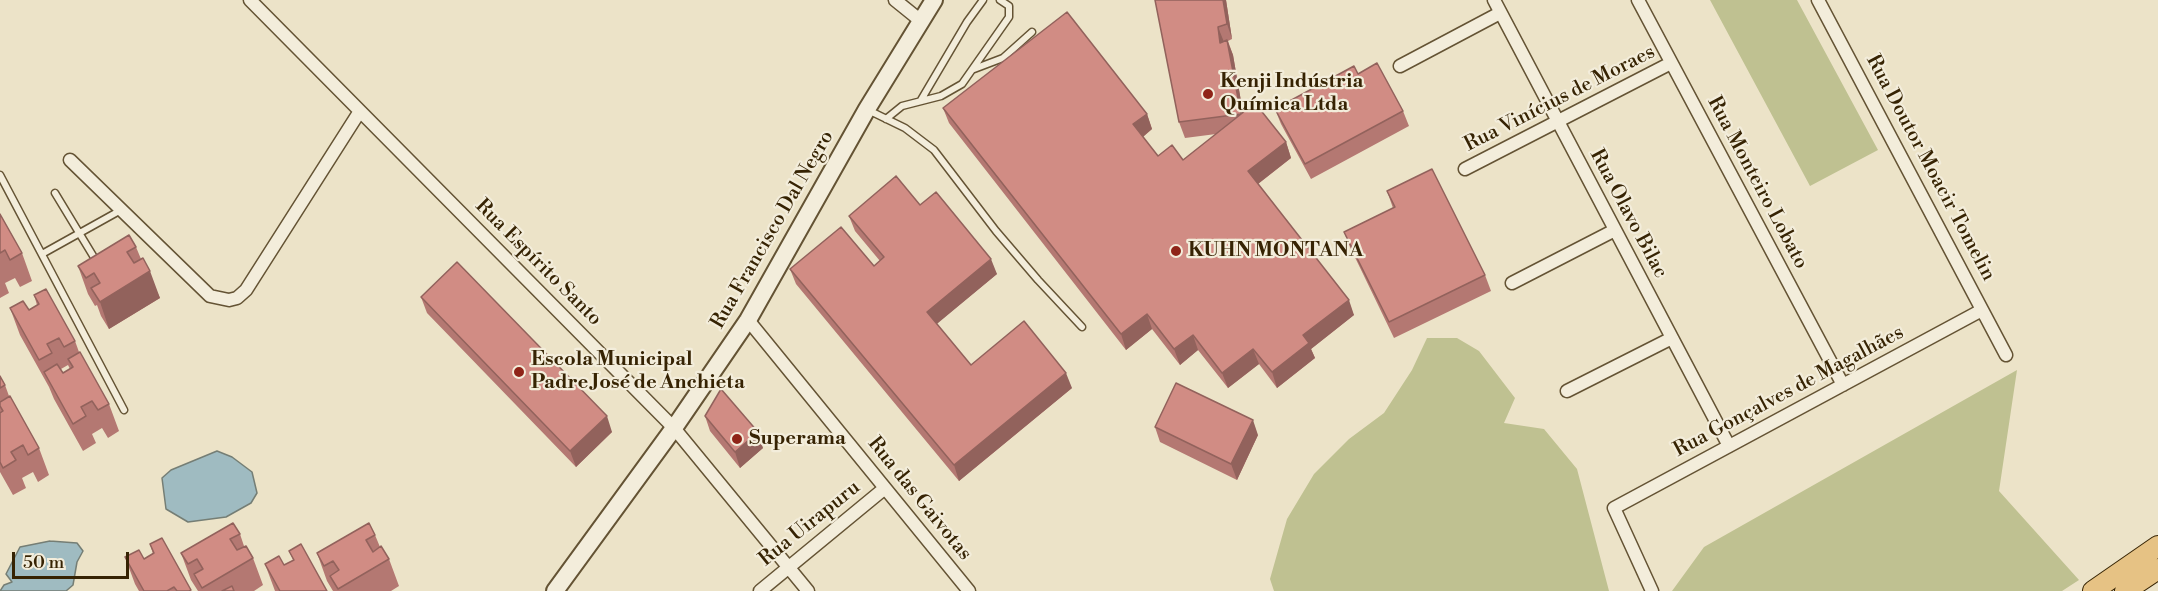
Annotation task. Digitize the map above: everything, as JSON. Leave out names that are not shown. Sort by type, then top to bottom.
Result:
[{"type":"main road","points":[[2093,591],[2158,546]]},
{"type":"main road","points":[[2125,591],[2158,569]]},
{"type":"street","name":"Rua Espírito Santo","points":[[250,0],[674,428],[808,591]]},
{"type":"street","points":[[894,0],[921,21]]},
{"type":"street","name":"Rua Francisco Dal Negro","points":[[555,591],[674,428],[748,320],[867,109],[934,0]]},
{"type":"street","name":"Rua Olavo Bilac","points":[[1494,0],[1729,446]]},
{"type":"street","name":"Rua Monteiro Lobato","points":[[1638,0],[1843,385]]},
{"type":"street","name":"Rua Doutor Moacir Tomelin","points":[[1818,0],[2006,355]]},
{"type":"street","points":[[1400,66],[1500,13]]},
{"type":"street","name":"Rua Vinícius de Moraes","points":[[1465,169],[1671,63]]},
{"type":"street","points":[[70,160],[210,296],[220,300],[237,298],[246,290],[360,111]]},
{"type":"street","points":[[1512,283],[1615,230]]},
{"type":"street","name":"Rua Gonçalves de Magalhães","points":[[1652,591],[1614,508],[1983,310]]},
{"type":"street","name":"Rua das Gaivotas","points":[[748,320],[969,591]]},
{"type":"street","points":[[1567,391],[1672,338]]},
{"type":"street","name":"Rua Uirapuru","points":[[760,591],[885,488]]},
{"type":"lane","points":[[921,100],[967,22],[983,0]]},
{"type":"lane","points":[[886,119],[902,106],[941,96],[962,84],[1009,17],[1009,6],[1000,0]]},
{"type":"lane","points":[[973,69],[1003,58],[1032,32]]},
{"type":"lane","points":[[867,109],[904,128],[934,150],[1003,239],[1082,327]]},
{"type":"lane","points":[[0,175],[124,410]]},
{"type":"lane","points":[[55,193],[98,265]]},
{"type":"lane","points":[[42,254],[121,210]]},
{"type":"green space","points":[[1710,0],[1797,0],[1878,150],[1810,186]]},
{"type":"green space","points":[[1427,338],[1457,338],[1479,351],[1515,398],[1504,423],[1544,429],[1577,469],[1609,591],[1274,591],[1270,579],[1287,519],[1314,474],[1349,439],[1384,413],[1412,370]]},
{"type":"green space","points":[[2017,370],[1999,491],[2079,580],[2062,591],[1672,591],[1704,547]]},
{"type":"water","points":[[217,451],[232,457],[252,472],[257,493],[251,503],[226,517],[188,522],[166,509],[162,478],[171,470]]},
{"type":"water","points":[[50,541],[77,543],[83,551],[77,562],[73,585],[66,591],[0,591],[4,585],[12,582],[6,574],[20,547]]},
{"type":"building","name":"Kenji Indústria Química Ltda","points":[[1155,0],[1223,0],[1227,24],[1218,27],[1220,43],[1227,40],[1241,114],[1179,122]]},
{"type":"building","name":"KUHN MONTANA","points":[[1067,12],[1147,114],[1133,124],[1158,156],[1172,145],[1183,160],[1255,103],[1286,142],[1248,171],[1349,300],[1303,335],[1309,343],[1272,372],[1253,349],[1222,373],[1193,335],[1174,349],[1147,314],[1121,334],[943,108]]},
{"type":"building","points":[[1377,63],[1403,111],[1305,164],[1275,109],[1354,66],[1358,74]]},
{"type":"building","points":[[1432,169],[1485,275],[1389,322],[1344,232],[1395,207],[1387,191]]},
{"type":"building","points":[[896,176],[920,205],[936,192],[991,259],[927,312],[971,365],[1024,321],[1066,373],[954,465],[790,269],[841,227],[874,266],[884,257],[849,216]]},
{"type":"building","points":[[0,214],[22,253],[10,260],[5,250],[0,253]]},
{"type":"building","points":[[129,235],[136,247],[127,252],[134,263],[143,258],[150,271],[100,302],[91,288],[100,283],[94,273],[86,278],[78,266]]},
{"type":"building","name":"Escola Municipal Padre José de Anchieta","points":[[457,262],[607,416],[570,451],[421,297]]},
{"type":"building","points":[[46,289],[75,341],[64,347],[59,338],[47,344],[52,353],[39,360],[10,308],[23,301],[29,310],[39,304],[34,295]]},
{"type":"building","points":[[80,352],[109,404],[98,410],[92,401],[81,407],[86,416],[73,424],[44,372],[57,364],[63,373],[73,367],[68,359]]},
{"type":"building","points":[[0,376],[5,385],[0,388]]},
{"type":"building","points":[[1176,383],[1253,420],[1231,464],[1155,427]]},
{"type":"building","points":[[721,389],[758,432],[735,452],[705,416]]},
{"type":"building","points":[[10,396],[39,448],[28,455],[23,445],[11,452],[16,460],[3,468],[0,462],[0,413],[3,411],[0,402]]},
{"type":"building","points":[[233,523],[240,534],[230,539],[237,550],[246,546],[253,558],[202,588],[194,574],[203,569],[197,559],[188,564],[181,553]]},
{"type":"building","points":[[369,523],[375,535],[366,540],[373,552],[381,546],[389,559],[338,589],[330,576],[339,570],[333,561],[324,566],[317,553]]},
{"type":"building","points":[[162,538],[191,590],[177,591],[174,587],[167,591],[144,591],[125,557],[139,550],[144,559],[154,553],[150,544]]},
{"type":"building","points":[[301,544],[327,591],[280,591],[265,564],[279,556],[284,565],[294,560],[289,551]]},
{"type":"building","points":[[232,586],[234,591],[222,591]]},
{"type":"place","name":"Kenji Indústria Química Ltda","points":[[1208,94]]},
{"type":"place","name":"KUHN MONTANA","points":[[1176,251]]},
{"type":"place","name":"Escola Municipal Padre José de Anchieta","points":[[519,372]]},
{"type":"place","name":"Superama","points":[[737,439]]}]
